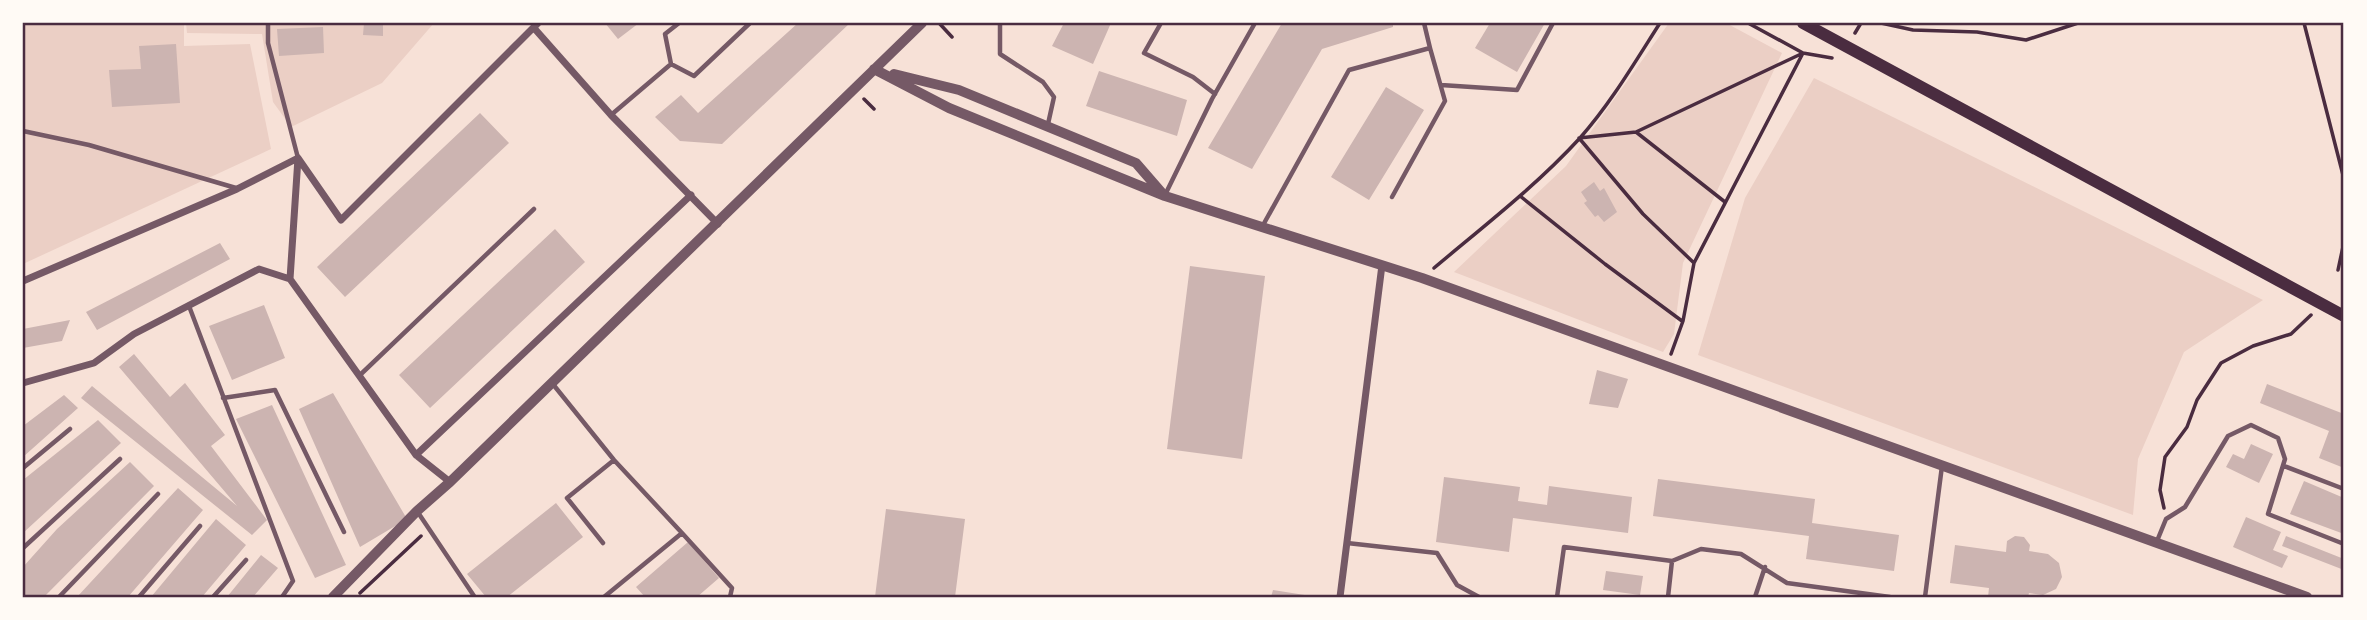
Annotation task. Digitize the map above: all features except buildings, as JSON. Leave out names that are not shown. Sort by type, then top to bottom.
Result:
[{"type":"main road","points":[[1803,23],[2344,316]]},
{"type":"street","points":[[333,597],[417,510],[450,482],[718,224],[922,23]]},
{"type":"street","points":[[298,158],[341,220],[536,25],[611,115],[718,224]]},
{"type":"street","points":[[874,69],[958,90],[1136,163],[1165,196]]},
{"type":"street","points":[[874,69],[949,108],[1165,196],[1422,278],[2307,597]]},
{"type":"street","points":[[23,281],[237,189],[298,158]]},
{"type":"street","points":[[290,279],[298,158]]},
{"type":"street","points":[[415,455],[691,195]]},
{"type":"street","points":[[1340,597],[1382,265]]},
{"type":"street","points":[[23,383],[94,363],[134,334],[259,269],[290,279],[415,455],[450,482]]},
{"type":"lane","points":[[268,23],[268,43],[298,158]]},
{"type":"lane","points":[[671,64],[665,34],[679,23]]},
{"type":"lane","points":[[671,64],[694,76],[750,23]]},
{"type":"lane","points":[[1000,23],[1000,54],[1043,82],[1054,97],[1048,125]]},
{"type":"lane","points":[[1160,23],[1144,53],[1193,77],[1215,94]]},
{"type":"lane","points":[[1165,196],[1215,94],[1255,23]]},
{"type":"lane","points":[[1392,197],[1445,101],[1424,23]]},
{"type":"lane","points":[[1441,85],[1517,90],[1553,23]]},
{"type":"lane","points":[[1262,226],[1349,70],[1430,48]]},
{"type":"lane","points":[[611,115],[671,64]]},
{"type":"lane","points":[[23,131],[89,145],[237,189]]},
{"type":"lane","points":[[360,375],[534,209]]},
{"type":"lane","points":[[189,306],[293,581],[282,597]]},
{"type":"lane","points":[[551,382],[614,460],[732,588],[730,597]]},
{"type":"lane","points":[[223,398],[275,390],[344,532]]},
{"type":"lane","points":[[2157,542],[2166,519],[2185,507],[2228,436],[2251,425],[2278,438],[2285,458],[2268,514],[2344,544]]},
{"type":"lane","points":[[23,468],[70,429]]},
{"type":"lane","points":[[23,548],[120,459]]},
{"type":"lane","points":[[603,543],[567,498],[614,460]]},
{"type":"lane","points":[[1925,597],[1942,464]]},
{"type":"lane","points":[[2284,466],[2344,489]]},
{"type":"lane","points":[[59,597],[158,494]]},
{"type":"lane","points":[[417,510],[474,596]]},
{"type":"lane","points":[[139,597],[200,526]]},
{"type":"lane","points":[[604,597],[682,533]]},
{"type":"lane","points":[[1347,543],[1437,553],[1457,585],[1479,597]]},
{"type":"lane","points":[[1558,597],[1564,547],[1672,561],[1700,549],[1741,554],[1787,583],[1890,597]]},
{"type":"lane","points":[[213,597],[246,560]]},
{"type":"lane","points":[[1668,597],[1672,561]]},
{"type":"lane","points":[[1755,597],[1765,567]]},
{"type":"path","points":[[939,23],[952,37]]},
{"type":"path","points":[[1422,278],[1520,195],[1579,138],[1613,96],[1660,23]]},
{"type":"path","points":[[1748,23],[1803,53],[1830,58],[1839,63]]},
{"type":"path","points":[[1855,33],[1861,23]]},
{"type":"path","points":[[1881,23],[1913,30],[1977,32],[2026,40],[2078,23]]},
{"type":"path","points":[[2304,23],[2344,179]]},
{"type":"path","points":[[1579,138],[1636,132],[1803,53]]},
{"type":"path","points":[[1666,367],[1683,321],[1694,263],[1803,53]]},
{"type":"path","points":[[1636,132],[1726,202]]},
{"type":"path","points":[[1579,138],[1643,214],[1694,263]]},
{"type":"path","points":[[1520,195],[1605,264],[1683,321]]},
{"type":"path","points":[[2338,270],[2344,242]]},
{"type":"path","points":[[2166,519],[2160,490],[2165,457],[2187,427],[2197,400],[2221,363],[2253,346],[2291,334],[2323,305]]},
{"type":"path","points":[[356,597],[429,528]]},
{"type":"shaded area","points":[[23,23],[184,23],[184,46],[250,44],[271,149],[23,264]]},
{"type":"shaded area","points":[[186,23],[434,23],[382,83],[291,127],[273,102],[262,34],[187,33]]},
{"type":"shaded area","points":[[1669,23],[1726,23],[1782,53],[1683,263],[1674,334],[1663,352],[1454,272],[1566,166]]},
{"type":"shaded area","points":[[1814,78],[2263,300],[2184,352],[2138,459],[2133,515],[1698,355],[1745,198]]}]
